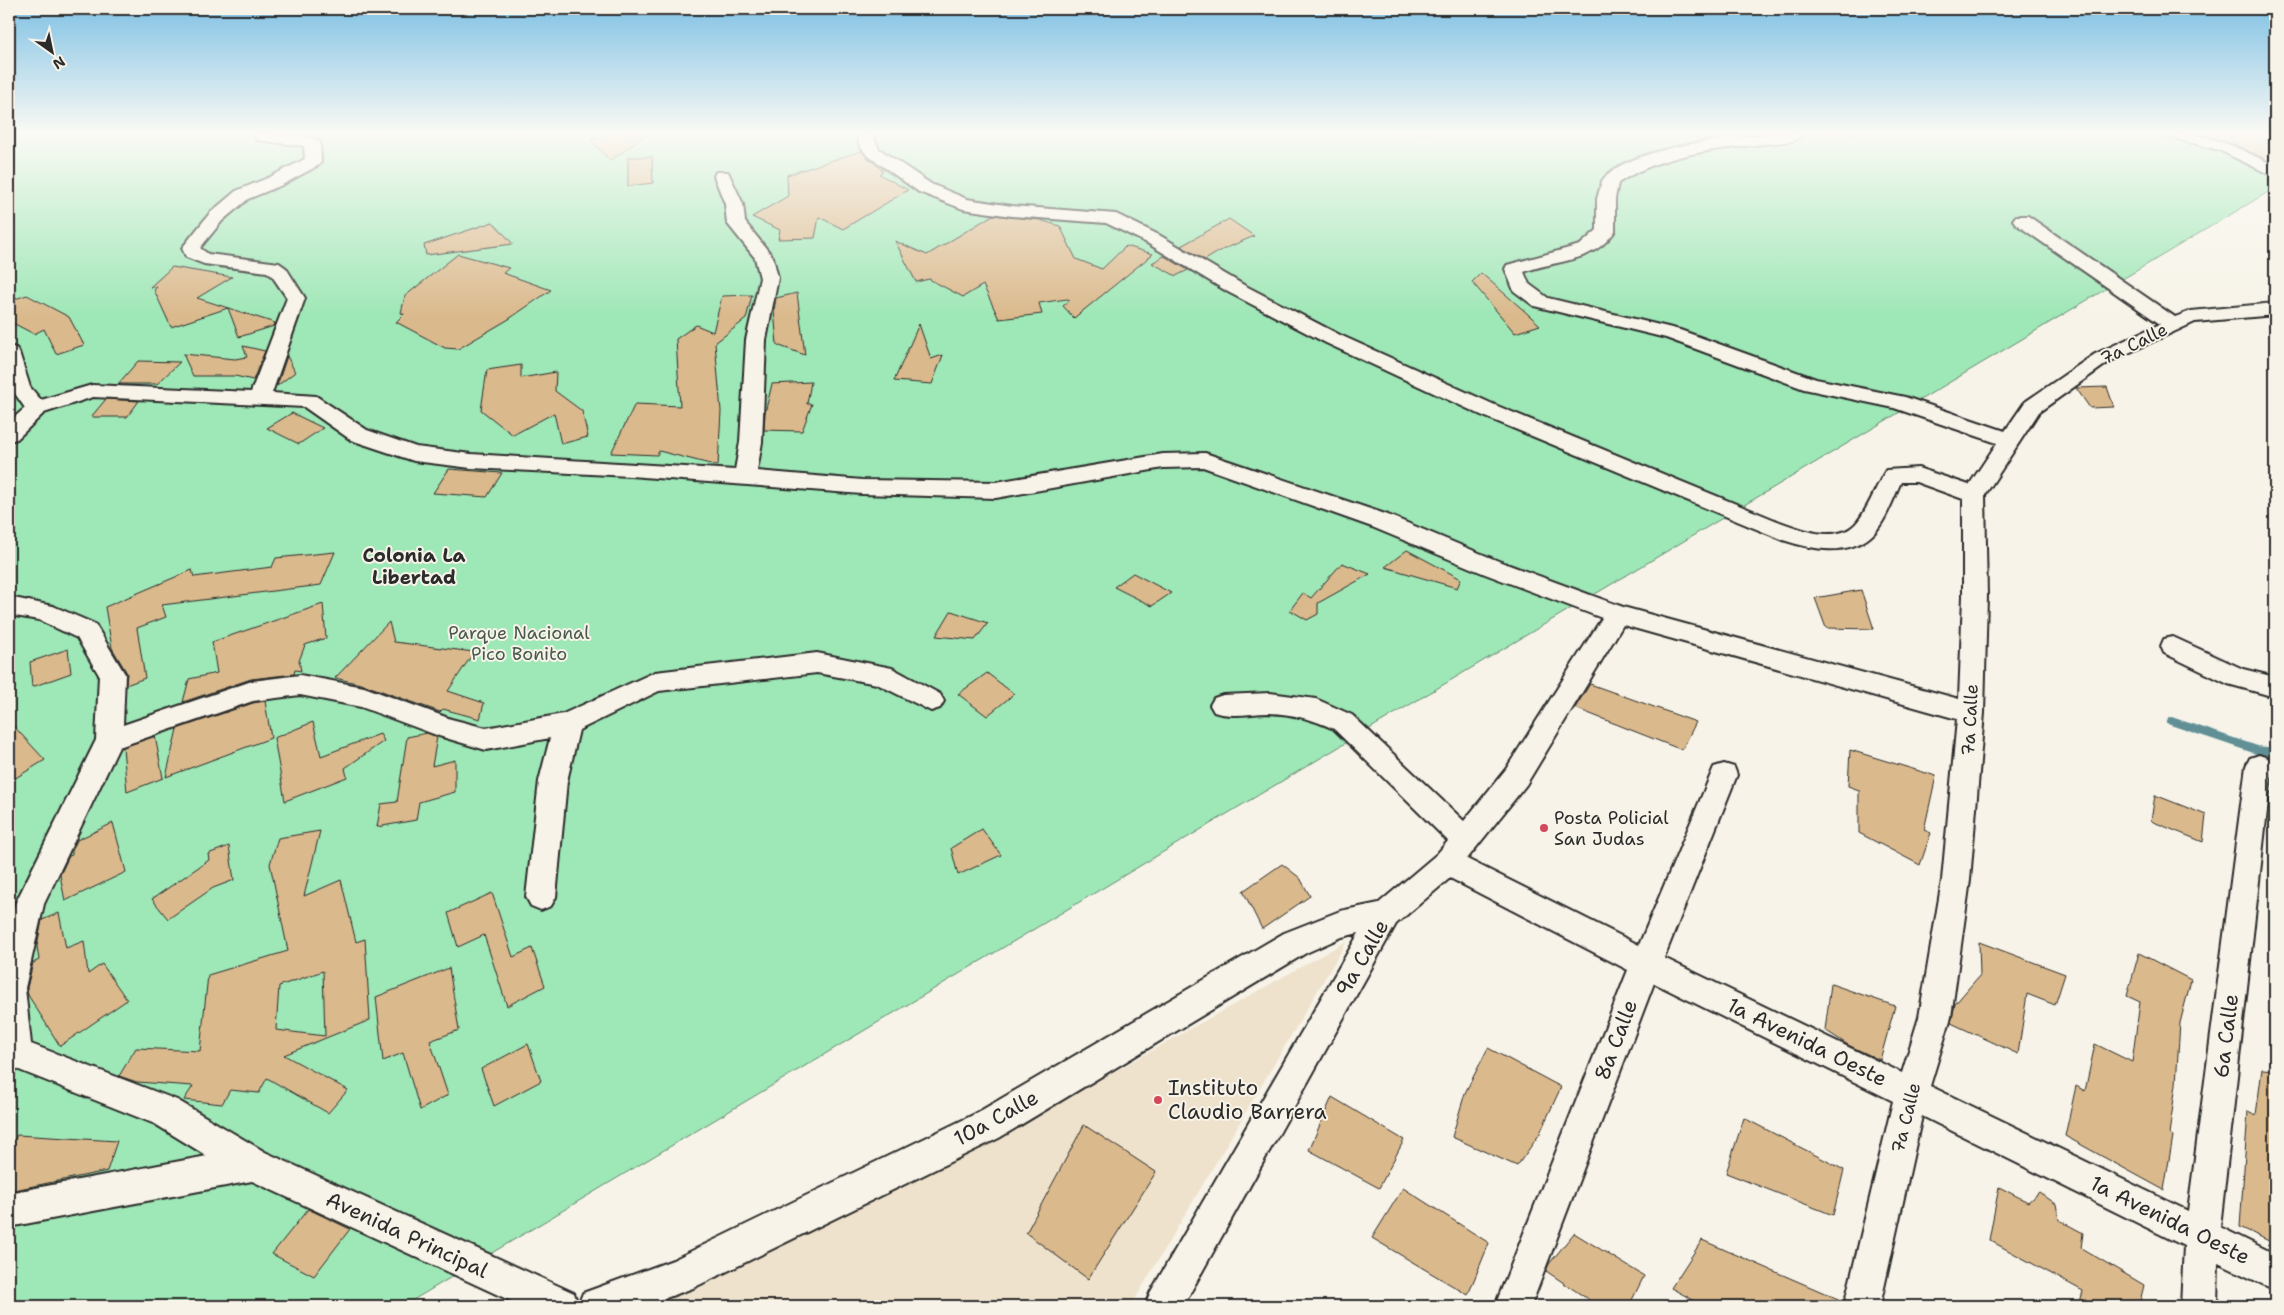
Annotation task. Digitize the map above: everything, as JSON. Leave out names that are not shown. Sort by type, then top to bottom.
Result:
[{"type":"street","points":[[246,194],[216,217],[191,248],[195,256],[204,259],[261,264],[272,267],[279,272],[296,298],[259,399]]},
{"type":"street","points":[[730,194],[734,204],[736,223],[764,257],[769,278],[756,340],[751,442],[745,478]]},
{"type":"street","points":[[940,194],[963,204],[1012,212],[1110,218],[1153,239],[1235,288],[1333,338],[1479,406],[1767,526],[1809,541],[1845,540],[1864,529],[1894,475],[1918,475],[1974,495]]},
{"type":"street","points":[[1607,194],[1606,231],[1592,246],[1562,256],[1531,262],[1514,269],[1521,287],[1541,302],[1567,310],[1673,334],[1811,384],[1898,402],[2010,440]]},
{"type":"street","points":[[2022,220],[2174,325]]},
{"type":"street","name":"7a Calle","points":[[1862,1306],[1911,1094],[1935,1017],[1956,880],[1971,713],[1975,596],[1974,495],[2032,407],[2102,358],[2190,317],[2275,309]]},
{"type":"street","points":[[9,352],[20,390],[37,408]]},
{"type":"street","points":[[9,434],[37,408],[92,391],[309,401],[359,435],[414,454],[471,461],[630,469],[862,487],[996,490],[1163,461],[1205,460],[1380,521],[1617,614],[1971,713]]},
{"type":"street","points":[[9,606],[44,612],[86,631],[112,674],[109,740],[252,692],[300,685],[364,697],[448,729],[486,739],[567,724],[655,682],[817,663],[883,675],[931,701]]},
{"type":"street","points":[[9,622],[44,612]]},
{"type":"street","name":"9a Calle","points":[[1163,1306],[1386,915],[1456,852],[1516,777],[1617,614]]},
{"type":"street","points":[[2173,646],[2237,677],[2275,687]]},
{"type":"street","name":"1a Avenida Oeste","points":[[1223,705],[1270,703],[1316,709],[1343,722],[1456,852],[1646,964],[2275,1272]]},
{"type":"street","points":[[541,898],[553,781],[567,724]]},
{"type":"street","name":"Avenida Principal","points":[[109,740],[30,904],[10,988],[16,1054],[165,1112],[252,1164],[561,1306]]},
{"type":"street","name":"6a Calle","points":[[2199,1306],[2202,1236],[2258,766]]},
{"type":"street","name":"8a Calle","points":[[1513,1306],[1646,964],[1724,775]]},
{"type":"street","name":"10a Calle","points":[[596,1306],[680,1275],[987,1126],[1295,943],[1340,924],[1386,915]]},
{"type":"street","points":[[9,1210],[252,1164]]},
{"type":"shaded area","name":"Instituto Claudio Barrera","points":[[1347,941],[1131,1306],[635,1306],[709,1281],[953,1162]]},
{"type":"green space","name":"Parque Nacional Pico Bonito","points":[[9,194],[2264,194],[403,1306],[9,1306]]},
{"type":"building","points":[[788,194],[901,194],[843,229],[819,217],[815,238],[778,239],[780,230],[752,217]]},
{"type":"building","points":[[993,215],[1040,220],[1060,226],[1076,259],[1102,269],[1126,246],[1153,254],[1074,318],[1063,306],[1070,300],[1067,299],[1039,303],[1042,314],[999,319],[983,285],[963,297],[929,279],[916,282],[895,241],[927,255]]},
{"type":"building","points":[[1229,219],[1254,236],[1205,260],[1181,246]]},
{"type":"building","points":[[493,222],[513,244],[426,255],[424,245]]},
{"type":"building","points":[[458,254],[509,268],[503,273],[551,290],[509,319],[458,349],[445,348],[396,322],[404,314],[401,313],[405,296]]},
{"type":"building","points":[[1164,256],[1188,270],[1176,276],[1152,263]]},
{"type":"building","points":[[172,267],[232,277],[197,298],[275,323],[274,326],[239,337],[228,308],[171,327],[154,290],[157,287],[150,287]]},
{"type":"building","points":[[1481,273],[1540,325],[1515,333],[1472,282]]},
{"type":"building","points":[[797,293],[805,355],[777,345],[774,310],[776,298]]},
{"type":"building","points":[[27,295],[69,317],[84,345],[56,354],[44,329],[34,334],[9,321],[9,301]]},
{"type":"building","points":[[752,295],[746,319],[715,343],[721,411],[718,466],[659,451],[657,455],[611,453],[635,404],[680,406],[676,339],[696,325],[713,332],[722,296]]},
{"type":"building","points":[[919,324],[931,359],[943,355],[932,384],[894,381]]},
{"type":"building","points":[[243,346],[265,351],[253,380],[235,376],[193,376],[183,354],[235,359],[247,357]]},
{"type":"building","points":[[287,356],[295,372],[277,386]]},
{"type":"building","points":[[138,361],[180,362],[157,384],[118,384]]},
{"type":"building","points":[[521,365],[521,378],[556,372],[555,391],[582,411],[588,437],[561,444],[554,413],[513,435],[481,410],[487,370]]},
{"type":"building","points":[[811,382],[807,404],[812,404],[802,431],[764,430],[765,413],[772,384]]},
{"type":"building","points":[[2107,387],[2114,407],[2090,408],[2076,388]]},
{"type":"building","points":[[106,399],[139,401],[127,417],[91,417]]},
{"type":"building","points":[[292,413],[323,428],[299,444],[267,428]]},
{"type":"building","points":[[449,469],[502,473],[487,497],[433,493]]},
{"type":"building","points":[[1407,550],[1461,579],[1457,588],[1385,567]]},
{"type":"building","points":[[335,552],[321,585],[162,605],[166,617],[137,628],[145,678],[126,685],[127,673],[112,648],[105,607],[192,570],[194,577],[272,567],[276,558]]},
{"type":"building","points":[[1342,563],[1370,574],[1318,603],[1318,614],[1307,620],[1290,610],[1303,593],[1311,598]]},
{"type":"building","points":[[1133,573],[1171,593],[1152,606],[1114,587]]},
{"type":"building","points":[[1861,590],[1874,629],[1826,628],[1815,598]]},
{"type":"building","points":[[323,604],[326,638],[305,645],[299,661],[301,671],[295,670],[294,674],[251,679],[183,702],[189,679],[217,673],[212,642]]},
{"type":"building","points":[[951,611],[988,623],[975,640],[936,636]]},
{"type":"building","points":[[389,622],[394,642],[474,652],[448,691],[484,703],[480,719],[443,709],[440,712],[365,685],[335,678]]},
{"type":"building","points":[[68,649],[71,673],[32,687],[30,662]]},
{"type":"building","points":[[987,673],[1014,694],[987,716],[958,694]]},
{"type":"building","points":[[1590,684],[1696,722],[1682,750],[1575,708]]},
{"type":"building","points":[[265,701],[271,738],[166,777],[177,729],[253,703]]},
{"type":"building","points":[[9,721],[45,760],[9,782]]},
{"type":"building","points":[[313,722],[321,756],[380,734],[384,741],[345,768],[347,777],[285,801],[274,738]]},
{"type":"building","points":[[427,733],[437,737],[432,766],[455,760],[455,792],[419,802],[416,820],[377,827],[381,804],[397,802],[407,737]]},
{"type":"building","points":[[155,736],[163,778],[127,792],[123,747]]},
{"type":"building","points":[[1850,750],[1936,776],[1924,830],[1931,833],[1920,865],[1859,833],[1859,790],[1848,786]]},
{"type":"building","points":[[2155,795],[2206,815],[2203,842],[2151,821]]},
{"type":"building","points":[[113,823],[126,872],[65,901],[60,875],[69,856],[72,855],[77,840]]},
{"type":"building","points":[[982,829],[1001,855],[958,875],[951,848]]},
{"type":"building","points":[[320,831],[304,896],[341,880],[356,942],[365,939],[370,1020],[284,1055],[348,1090],[328,1113],[267,1078],[259,1093],[230,1090],[222,1104],[184,1100],[193,1086],[137,1082],[119,1076],[136,1048],[200,1051],[208,975],[288,951],[270,864],[278,838]],"holes":[[[323,971],[325,1036],[276,1030],[279,986]]]},
{"type":"building","points":[[229,846],[234,880],[213,888],[168,919],[152,899],[209,860],[208,854]]},
{"type":"building","points":[[1282,864],[1300,878],[1310,896],[1262,929],[1243,891]]},
{"type":"building","points":[[492,893],[513,957],[532,948],[545,986],[507,1006],[484,935],[458,947],[448,913]]},
{"type":"building","points":[[59,913],[66,948],[84,941],[88,974],[102,964],[127,1000],[60,1046],[28,995],[27,988],[33,963],[39,960],[37,946],[42,920]]},
{"type":"building","points":[[1979,942],[2065,974],[2055,1005],[2027,994],[2018,1054],[1951,1023],[1955,1004],[1980,975]]},
{"type":"building","points":[[2139,953],[2191,980],[2180,1023],[2176,1084],[2169,1134],[2173,1136],[2164,1190],[2065,1136],[2076,1086],[2085,1091],[2095,1044],[2132,1062],[2140,1002],[2127,996]]},
{"type":"building","points":[[449,968],[459,1030],[430,1041],[448,1095],[420,1110],[403,1053],[383,1061],[376,997]]},
{"type":"building","points":[[1831,984],[1895,1006],[1880,1060],[1848,1045],[1825,1030]]},
{"type":"building","points":[[528,1044],[541,1081],[494,1106],[481,1069]]},
{"type":"building","points":[[1488,1048],[1561,1087],[1539,1135],[1517,1166],[1452,1137],[1465,1093]]},
{"type":"building","points":[[2262,1069],[2275,1070],[2275,1244],[2240,1227],[2248,1111],[2256,1115]]},
{"type":"building","points":[[1332,1097],[1404,1140],[1379,1188],[1309,1150]]},
{"type":"building","points":[[1744,1118],[1844,1170],[1833,1215],[1726,1173]]},
{"type":"building","points":[[1084,1125],[1156,1172],[1088,1279],[1026,1233]]},
{"type":"building","points":[[17,1135],[117,1141],[107,1171],[9,1191],[9,1149]]},
{"type":"building","points":[[1999,1187],[2028,1202],[2039,1192],[2056,1204],[2059,1220],[2083,1233],[2081,1248],[2144,1285],[2139,1306],[2079,1306],[2083,1291],[1989,1240]]},
{"type":"building","points":[[1403,1188],[1489,1243],[1468,1295],[1372,1238]]},
{"type":"building","points":[[308,1209],[350,1229],[314,1276],[272,1254]]},
{"type":"building","points":[[1574,1233],[1644,1276],[1629,1306],[1598,1306],[1546,1271],[1549,1264]]},
{"type":"building","points":[[1702,1240],[1843,1301],[1842,1306],[1704,1306],[1671,1288]]},
{"type":"waterway","points":[[2171,721],[2257,750],[2275,752]]},
{"type":"place","name":"Posta Policial San Judas","points":[[1544,828]]},
{"type":"place","name":"Instituto Claudio Barrera","points":[[1158,1100]]},
{"type":"district","name":"Colonia La Libertad","points":[[414,566]]}]
